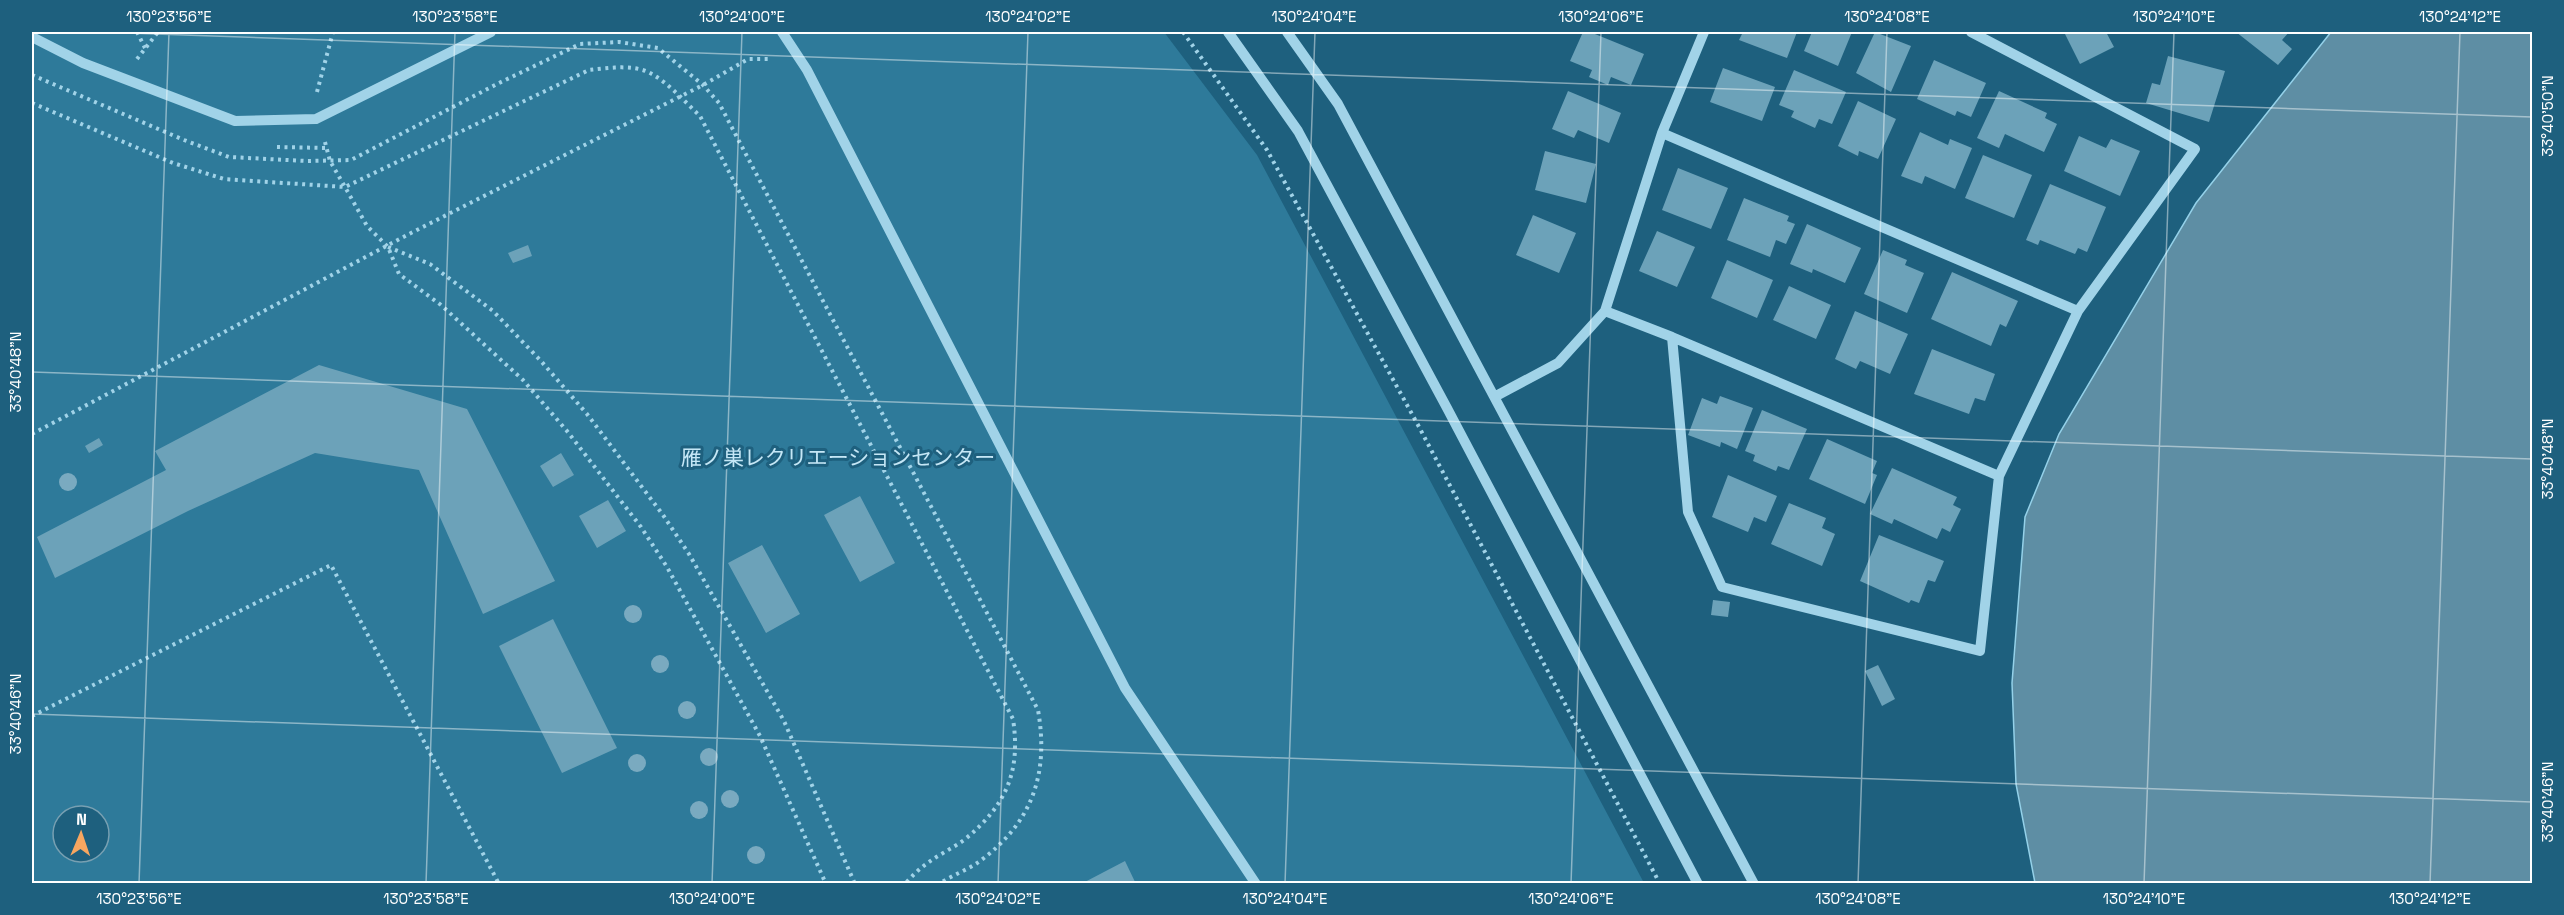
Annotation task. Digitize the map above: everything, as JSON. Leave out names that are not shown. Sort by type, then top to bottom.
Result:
[{"type":"street","points":[[32,37],[83,63],[235,121],[316,119],[470,36],[491,32]]},
{"type":"street","points":[[782,32],[807,70],[1125,688],[1256,884]]},
{"type":"street","points":[[1228,32],[1298,131],[1698,884]]},
{"type":"street","points":[[1287,32],[1338,104],[1496,396],[1754,884]]},
{"type":"street","points":[[1496,396],[1558,363],[1605,311],[1662,133],[1704,32]]},
{"type":"street","points":[[1672,337],[1688,512],[1722,587],[1980,651],[1998,476],[2078,311],[2195,149],[1971,32]]},
{"type":"street","points":[[1662,133],[2078,311]]},
{"type":"street","points":[[1605,311],[1672,337],[1998,476]]},
{"type":"path","points":[[137,32],[145,48]]},
{"type":"path","points":[[333,32],[318,88],[316,119],[330,161],[367,226],[388,247],[399,274],[441,305],[523,380],[567,431],[641,527],[667,567],[760,736],[826,884]]},
{"type":"path","points":[[1183,32],[1266,150],[1418,425],[1660,884]]},
{"type":"path","points":[[32,75],[229,157],[330,161],[351,160],[497,84],[580,44],[619,42],[658,48],[703,85],[725,113],[1038,710],[1042,750],[1038,781],[1014,831],[979,862],[939,884]]},
{"type":"path","points":[[32,434],[703,85],[748,59],[777,59],[795,50]]},
{"type":"path","points":[[32,103],[173,163],[224,179],[309,187],[345,187],[589,70],[618,67],[649,73],[679,96],[700,116],[1013,719],[1016,758],[1006,794],[993,812],[964,840],[927,862],[904,884]]},
{"type":"path","points":[[388,247],[430,264],[493,311],[587,414],[663,515],[690,554],[784,721],[855,884]]},
{"type":"path","points":[[32,716],[331,565],[499,884]]},
{"type":"green space","name":"雁ノ巣レクリエーションセンター","points":[[32,32],[1164,32],[1257,155],[1644,883],[32,883]]},
{"type":"shaded area","points":[[2331,32],[2532,32],[2532,883],[2035,883],[2016,784],[2012,683],[2025,517],[2059,434],[2196,203]]},
{"type":"building","points":[[1583,32],[1590,32],[1644,54],[1631,85],[1611,77],[1608,85],[1589,77],[1592,70],[1570,61]]},
{"type":"building","points":[[1743,32],[1797,32],[1787,58],[1739,40]]},
{"type":"building","points":[[1812,32],[1852,32],[1838,66],[1804,51]]},
{"type":"building","points":[[1875,32],[1911,46],[1891,92],[1856,73]]},
{"type":"building","points":[[2064,32],[2106,32],[2114,47],[2080,64]]},
{"type":"building","points":[[2236,32],[2289,32],[2282,40],[2292,49],[2278,65]]},
{"type":"building","points":[[2168,56],[2225,71],[2209,122],[2146,103],[2152,83],[2160,85]]},
{"type":"building","points":[[1934,60],[1986,83],[1971,117],[1957,111],[1955,116],[1917,99]]},
{"type":"building","points":[[1723,68],[1775,87],[1762,121],[1710,102]]},
{"type":"building","points":[[1794,70],[1846,92],[1832,124],[1819,119],[1815,128],[1791,117],[1794,111],[1779,105]]},
{"type":"building","points":[[1568,91],[1621,113],[1609,143],[1578,130],[1574,138],[1552,129]]},
{"type":"building","points":[[1999,91],[2047,113],[2045,118],[2057,124],[2044,152],[2005,134],[1999,148],[1977,138]]},
{"type":"building","points":[[1858,101],[1896,119],[1878,159],[1859,151],[1858,156],[1838,146]]},
{"type":"building","points":[[1920,132],[1948,145],[1950,139],[1972,148],[1955,189],[1925,176],[1922,184],[1901,176]]},
{"type":"building","points":[[2079,136],[2106,148],[2111,139],[2140,151],[2120,196],[2064,171]]},
{"type":"building","points":[[1545,151],[1596,164],[1586,203],[1535,190]]},
{"type":"building","points":[[1983,155],[2032,175],[2014,218],[1965,198]]},
{"type":"building","points":[[1678,168],[1728,188],[1711,229],[1662,210]]},
{"type":"building","points":[[2050,184],[2106,207],[2087,252],[2078,248],[2075,254],[2040,240],[2038,245],[2026,240]]},
{"type":"building","points":[[1744,198],[1789,216],[1787,221],[1795,224],[1786,244],[1776,240],[1770,257],[1727,240]]},
{"type":"building","points":[[1533,215],[1576,233],[1559,273],[1516,255]]},
{"type":"building","points":[[1807,224],[1861,248],[1845,283],[1813,269],[1812,273],[1790,264]]},
{"type":"building","points":[[1657,231],[1695,247],[1677,287],[1639,271]]},
{"type":"building","points":[[528,245],[532,256],[513,263],[508,253]]},
{"type":"building","points":[[1883,250],[1907,260],[1905,265],[1924,273],[1907,313],[1864,294]]},
{"type":"building","points":[[1727,260],[1773,280],[1757,318],[1711,298]]},
{"type":"building","points":[[1952,272],[2018,301],[2006,327],[2000,324],[1991,346],[1931,319]]},
{"type":"building","points":[[1789,286],[1831,305],[1816,339],[1773,320]]},
{"type":"building","points":[[1855,311],[1908,334],[1890,374],[1860,361],[1856,369],[1835,359]]},
{"type":"building","points":[[1932,349],[1995,374],[1985,401],[1975,398],[1969,414],[1914,394]]},
{"type":"building","points":[[319,365],[467,409],[555,581],[483,614],[419,470],[315,453],[188,511],[55,578],[37,537],[166,470],[155,451]]},
{"type":"building","points":[[1720,396],[1753,408],[1737,449],[1721,442],[1720,447],[1688,435],[1702,398],[1717,404]]},
{"type":"building","points":[[1762,410],[1807,429],[1789,470],[1778,466],[1776,471],[1753,461],[1755,455],[1745,451]]},
{"type":"building","points":[[99,438],[103,445],[89,453],[85,446]]},
{"type":"building","points":[[1827,439],[1877,461],[1872,473],[1877,475],[1865,504],[1809,479]]},
{"type":"building","points":[[561,453],[574,475],[553,487],[540,466]]},
{"type":"building","points":[[1892,468],[1957,497],[1953,505],[1961,509],[1950,532],[1942,528],[1937,539],[1894,519],[1892,524],[1870,514]]},
{"type":"building","points":[[1728,475],[1777,496],[1766,522],[1754,517],[1748,532],[1712,517]]},
{"type":"building","points":[[860,496],[895,563],[860,582],[824,515]]},
{"type":"building","points":[[608,500],[626,531],[597,548],[579,516]]},
{"type":"building","points":[[1789,503],[1826,518],[1822,528],[1835,534],[1822,566],[1771,544]]},
{"type":"building","points":[[1879,535],[1944,561],[1935,582],[1928,580],[1919,603],[1911,600],[1909,603],[1860,581]]},
{"type":"building","points":[[762,545],[800,614],[766,633],[728,563]]},
{"type":"building","points":[[1713,600],[1730,602],[1728,617],[1711,615]]},
{"type":"building","points":[[553,619],[617,748],[562,773],[499,646]]},
{"type":"building","points":[[1878,665],[1895,699],[1882,706],[1865,671]]},
{"type":"building","points":[[1125,861],[1136,884],[1081,884]]}]
